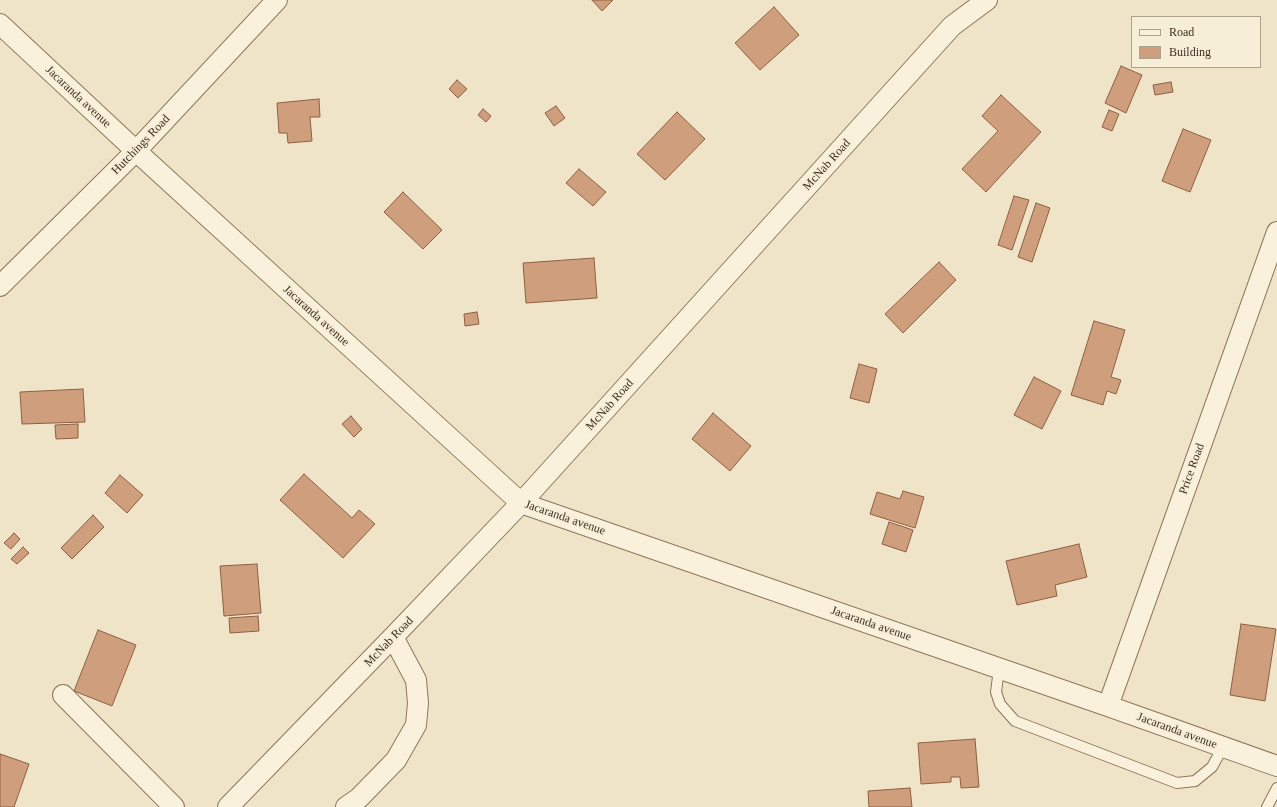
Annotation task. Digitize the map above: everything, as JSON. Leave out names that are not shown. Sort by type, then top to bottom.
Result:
[{"type":"street","name":"Hutchings Road","points":[[0,286],[136,151],[277,0]]},
{"type":"street","name":"McNab Road","points":[[228,807],[393,638],[521,503],[952,26],[987,0]]},
{"type":"street","name":"Jacaranda avenue","points":[[0,24],[136,151],[521,503],[1277,766]]},
{"type":"street","name":"Price Road","points":[[1108,706],[1277,232]]},
{"type":"street","points":[[346,807],[359,798],[396,760],[416,725],[418,703],[416,680],[393,638]]},
{"type":"street","points":[[63,695],[174,807]]},
{"type":"lane","points":[[999,669],[996,692],[1000,704],[1015,721],[1177,784],[1195,781],[1212,767],[1222,747]]},
{"type":"lane","points":[[1267,807],[1277,788]]},
{"type":"building","points":[[592,0],[613,0],[602,11]]},
{"type":"building","points":[[774,7],[799,35],[760,70],[735,43]]},
{"type":"building","points":[[1121,66],[1142,75],[1126,113],[1105,103]]},
{"type":"building","points":[[457,80],[467,89],[458,98],[449,89]]},
{"type":"building","points":[[1171,82],[1173,92],[1155,95],[1153,85]]},
{"type":"building","points":[[1001,95],[1041,132],[986,192],[962,169],[998,131],[982,116]]},
{"type":"building","points":[[319,99],[320,117],[310,117],[312,141],[288,143],[287,133],[279,133],[277,103]]},
{"type":"building","points":[[556,106],[565,118],[554,126],[545,113]]},
{"type":"building","points":[[483,109],[491,116],[486,122],[478,115]]},
{"type":"building","points":[[1109,110],[1119,114],[1112,131],[1102,127]]},
{"type":"building","points":[[677,112],[705,139],[665,180],[637,154]]},
{"type":"building","points":[[1183,129],[1211,140],[1190,192],[1162,181]]},
{"type":"building","points":[[579,169],[606,192],[593,206],[566,183]]},
{"type":"building","points":[[403,192],[442,230],[423,249],[384,212]]},
{"type":"building","points":[[1014,196],[1029,200],[1012,250],[998,245]]},
{"type":"building","points":[[1036,203],[1050,208],[1032,262],[1018,257]]},
{"type":"building","points":[[594,258],[597,298],[526,303],[523,263]]},
{"type":"building","points":[[939,262],[956,280],[903,333],[885,314]]},
{"type":"building","points":[[477,312],[479,324],[465,326],[464,314]]},
{"type":"building","points":[[1094,321],[1125,330],[1111,377],[1121,380],[1116,394],[1107,391],[1103,405],[1071,395]]},
{"type":"building","points":[[859,364],[877,369],[869,403],[850,398]]},
{"type":"building","points":[[1034,377],[1061,391],[1042,429],[1014,415]]},
{"type":"building","points":[[83,389],[85,422],[22,424],[20,392]]},
{"type":"building","points":[[713,413],[751,446],[730,471],[692,439]]},
{"type":"building","points":[[351,416],[362,429],[354,437],[342,424]]},
{"type":"building","points":[[78,424],[78,438],[56,439],[55,425]]},
{"type":"building","points":[[304,474],[352,518],[359,510],[375,524],[343,558],[280,500]]},
{"type":"building","points":[[120,475],[143,495],[127,513],[105,493]]},
{"type":"building","points":[[903,491],[924,497],[915,528],[870,514],[877,492],[900,499]]},
{"type":"building","points":[[93,515],[104,527],[72,559],[61,548]]},
{"type":"building","points":[[889,522],[913,530],[906,552],[882,544]]},
{"type":"building","points":[[14,533],[20,539],[11,549],[4,543]]},
{"type":"building","points":[[1079,544],[1087,577],[1055,585],[1057,596],[1017,605],[1006,561]]},
{"type":"building","points":[[23,547],[29,553],[17,564],[11,559]]},
{"type":"building","points":[[257,564],[261,613],[224,616],[220,566]]},
{"type":"building","points":[[258,616],[259,631],[230,633],[229,618]]},
{"type":"building","points":[[1241,624],[1276,629],[1265,701],[1230,695]]},
{"type":"building","points":[[98,630],[136,645],[112,706],[74,691]]},
{"type":"building","points":[[975,739],[979,787],[961,788],[960,777],[951,777],[951,782],[921,784],[918,743]]},
{"type":"building","points":[[0,754],[29,764],[14,807],[0,807]]},
{"type":"building","points":[[910,788],[912,807],[869,807],[868,791]]}]
